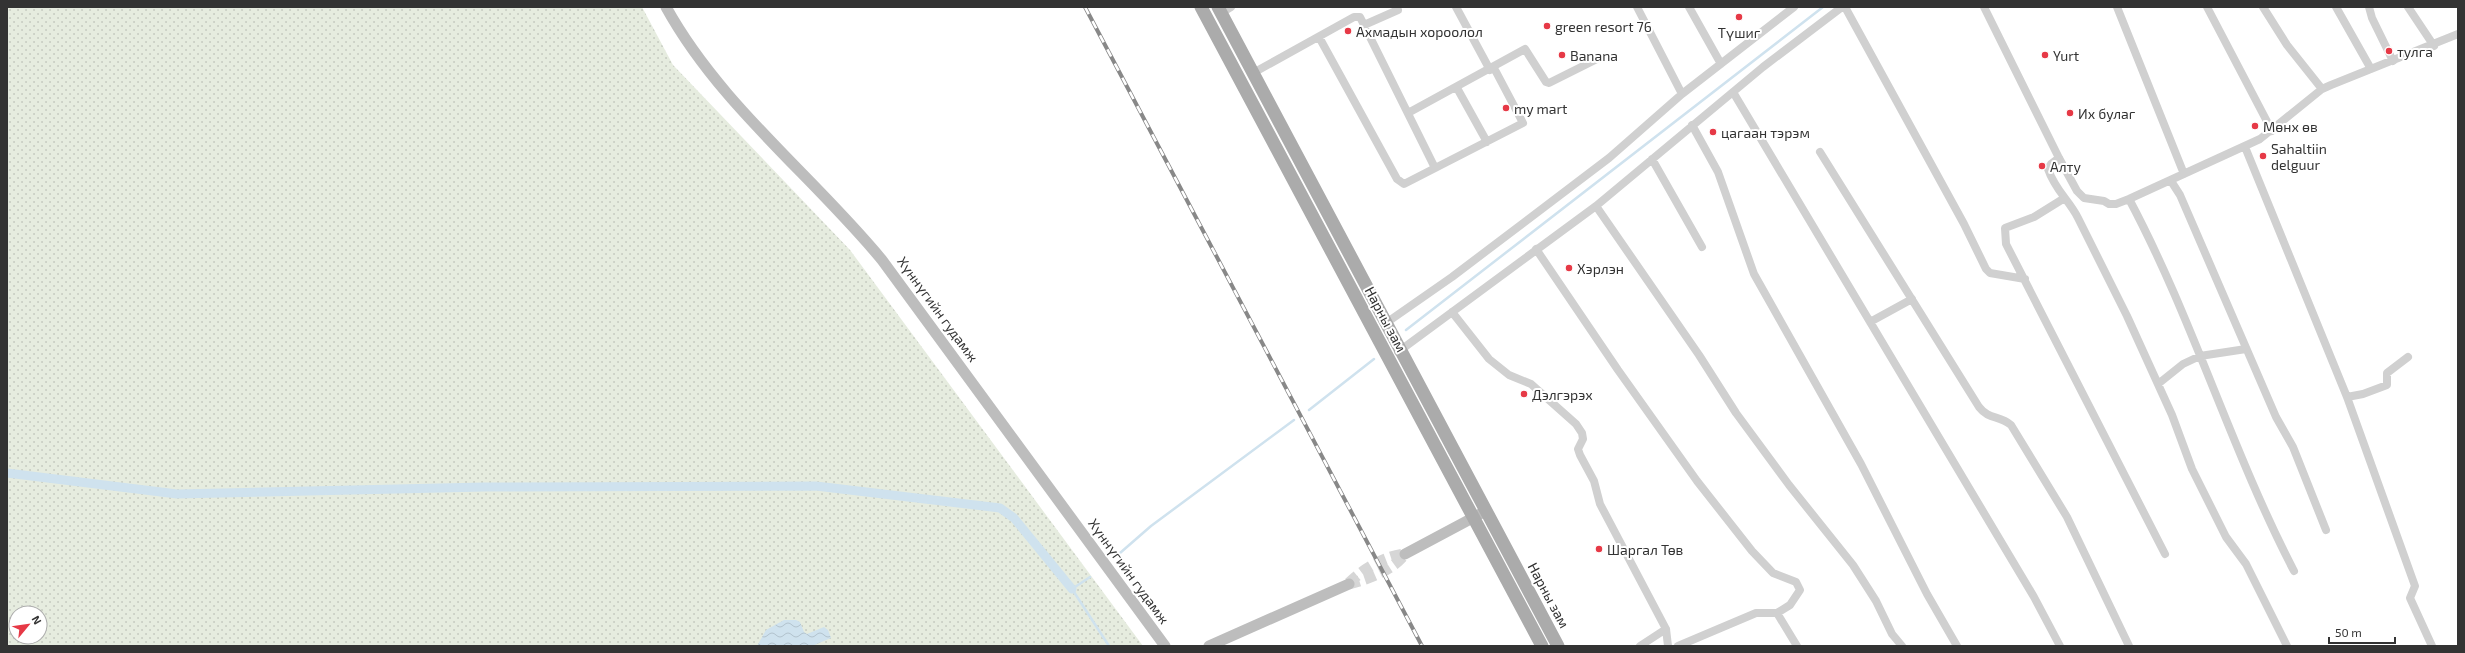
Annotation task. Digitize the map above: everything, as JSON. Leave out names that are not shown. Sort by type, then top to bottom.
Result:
[{"type":"main road","name":"Хүннүгийн гудамж","points":[[666,7],[686,41],[715,80],[847,219],[882,260],[1165,646]]},
{"type":"main road","name":"Нарны зам","points":[[1201,7],[1542,646]]},
{"type":"main road","name":"Нарны зам","points":[[1223,9],[1253,73],[1558,646]]},
{"type":"main road","points":[[1405,554],[1486,510]]},
{"type":"main road","points":[[1209,646],[1349,584]]},
{"type":"street","points":[[1319,37],[1397,179],[1404,184],[1523,123],[1456,7]]},
{"type":"street","points":[[1637,7],[1682,94]]},
{"type":"street","points":[[1689,7],[1721,64]]},
{"type":"street","points":[[1386,323],[1452,277],[1609,158],[1682,94],[1794,7]]},
{"type":"street","points":[[1389,358],[1596,206],[1733,92],[1844,7],[1953,204],[1986,269],[1990,273],[2025,279]]},
{"type":"street","points":[[1984,7],[2058,158],[2077,191],[2084,198],[2116,204],[2246,147],[2272,131],[2322,89],[2353,75],[2434,46],[2458,34]]},
{"type":"street","points":[[2117,7],[2184,174]]},
{"type":"street","points":[[2207,7],[2272,131]]},
{"type":"street","points":[[2263,7],[2287,45],[2322,89]]},
{"type":"street","points":[[2336,7],[2372,69]]},
{"type":"street","points":[[2369,7],[2372,18],[2393,61]]},
{"type":"street","points":[[2408,7],[2434,46]]},
{"type":"street","points":[[1364,25],[1400,8]]},
{"type":"street","points":[[1253,73],[1354,17],[1360,17],[1435,168]]},
{"type":"street","points":[[1408,113],[1492,69],[1525,49],[1546,82],[1549,82],[1597,59]]},
{"type":"street","points":[[1457,88],[1487,142]]},
{"type":"street","points":[[1733,92],[2034,596],[2060,646]]},
{"type":"street","points":[[1692,125],[1718,172],[1754,274],[1861,464],[1927,594],[1957,646]]},
{"type":"street","points":[[2246,147],[2348,397],[2415,586],[2410,598],[2432,646]]},
{"type":"street","points":[[1820,152],[1985,415],[2006,421],[2011,425],[2066,517],[2129,646]]},
{"type":"street","points":[[2058,158],[2048,169],[2063,199],[2072,206],[2127,316],[2158,384],[2192,469],[2226,537],[2246,564],[2287,646]]},
{"type":"street","points":[[1652,159],[1702,247]]},
{"type":"street","points":[[2170,180],[2180,194],[2276,417],[2293,447],[2326,530]]},
{"type":"street","points":[[2072,206],[2084,198]]},
{"type":"street","points":[[2063,199],[2034,217],[2005,228],[2006,244],[2165,554]]},
{"type":"street","points":[[2129,199],[2170,282],[2250,481],[2294,571]]},
{"type":"street","points":[[1596,206],[1699,355],[1736,413],[1789,485],[1852,565],[1902,646]]},
{"type":"street","points":[[1536,249],[1618,370],[1697,481],[1752,551],[1773,573],[1796,582],[1800,590],[1790,605],[1777,613],[1756,613],[1678,646]]},
{"type":"street","points":[[1870,322],[1912,299]]},
{"type":"street","points":[[1452,312],[1489,359],[1509,375],[1531,384],[1576,424],[1582,432],[1583,439],[1578,449],[1580,456],[1594,480],[1600,504],[1666,629],[1668,646]]},
{"type":"street","points":[[2158,384],[2182,364],[2200,356],[2246,349]]},
{"type":"street","points":[[2348,397],[2363,394],[2387,385],[2387,373],[2408,357]]},
{"type":"street","points":[[1777,613],[1797,646]]},
{"type":"street","points":[[1640,646],[1666,629]]},
{"type":"shaded area","points":[[7,7],[642,7],[673,65],[850,250],[1143,646],[7,646]]},
{"type":"water","points":[[784,620],[796,620],[800,622],[804,632],[807,634],[824,627],[828,630],[831,638],[812,646],[757,646],[766,630]]},
{"type":"waterway","points":[[1406,330],[1823,7]]},
{"type":"waterway","points":[[1309,410],[1374,359]]},
{"type":"waterway","points":[[1120,553],[1151,526],[1294,420]]},
{"type":"waterway","points":[[7,473],[177,494],[484,487],[816,486],[1000,508],[1014,518],[1072,589]]},
{"type":"waterway","points":[[1090,577],[1072,589],[1109,646]]},
{"type":"tunnel","points":[[1349,583],[1361,573],[1382,560],[1405,554]]},
{"type":"tunnel","points":[[1349,584],[1380,573],[1394,565],[1405,554]]},
{"type":"railway","points":[[1085,7],[1422,646]]},
{"type":"place","name":"Түшиг","points":[[1739,17]]},
{"type":"place","name":"green resort 76","points":[[1547,26]]},
{"type":"place","name":"Ахмадын хороолол","points":[[1348,31]]},
{"type":"place","name":"тулга","points":[[2389,51]]},
{"type":"place","name":"Banana","points":[[1562,55]]},
{"type":"place","name":"Yurt","points":[[2045,55]]},
{"type":"place","name":"my mart","points":[[1506,108]]},
{"type":"place","name":"Их булаг","points":[[2070,113]]},
{"type":"place","name":"Мөнх өв","points":[[2255,126]]},
{"type":"place","name":"цагаан тэрэм","points":[[1713,132]]},
{"type":"place","name":"Sahaltiin delguur","points":[[2263,156]]},
{"type":"place","name":"Алту","points":[[2042,166]]},
{"type":"place","name":"Хэрлэн","points":[[1569,268]]},
{"type":"place","name":"Дэлгэрэх","points":[[1524,394]]},
{"type":"place","name":"Шаргал Төв","points":[[1599,549]]}]
